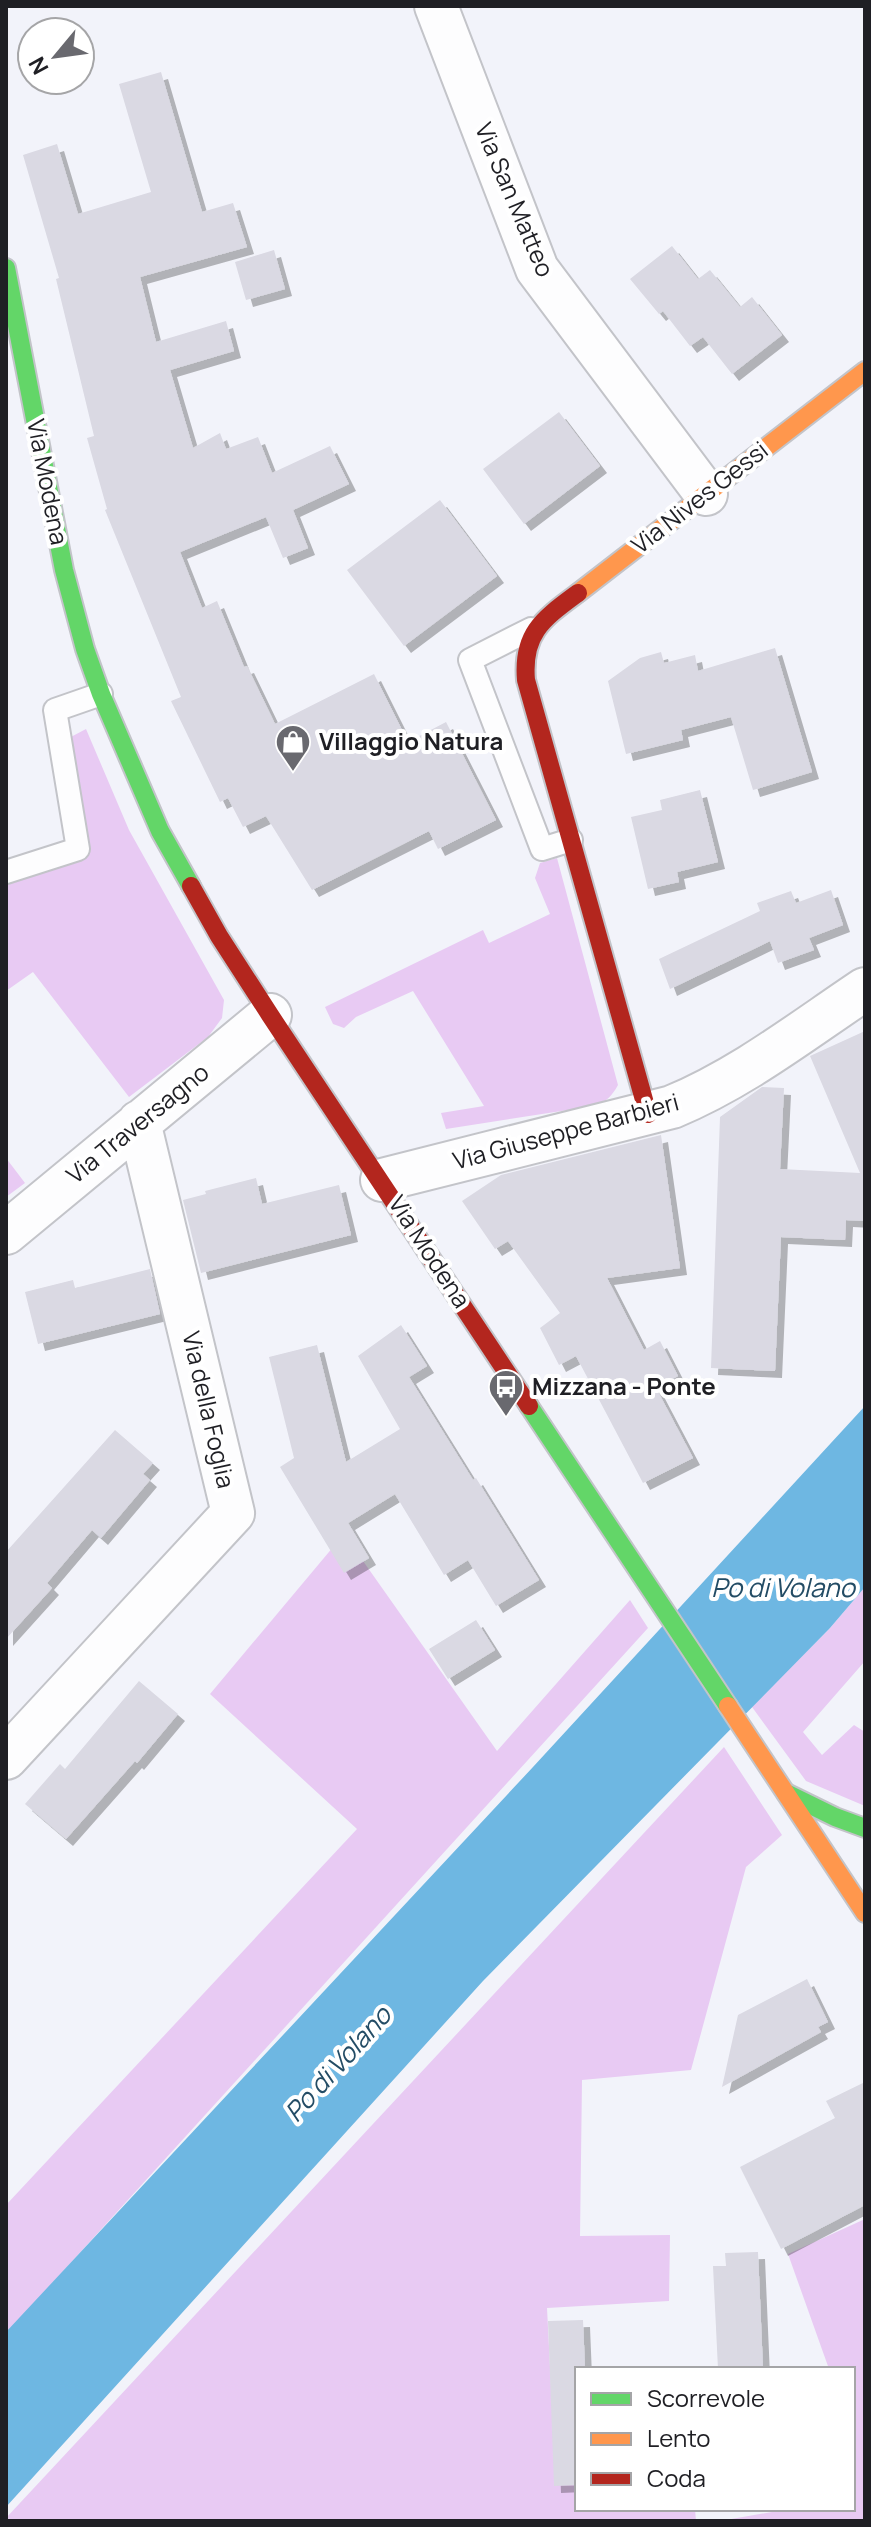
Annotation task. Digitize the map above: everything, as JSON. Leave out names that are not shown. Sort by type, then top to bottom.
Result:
[{"type":"main road","name":"Via Modena","points":[[6,268],[64,570],[85,649],[160,831],[212,925],[270,1015],[865,1913]]},
{"type":"main road","name":"Via Nives Gessi","points":[[536,626],[865,371]]},
{"type":"main road","points":[[536,626],[528,638],[525,652],[526,680],[648,1114]]},
{"type":"main road","points":[[786,1793],[865,1828]]},
{"type":"main road","points":[[835,1817],[865,1817]]},
{"type":"street","name":"Via San Matteo","points":[[436,6],[537,269],[706,494]]},
{"type":"street","name":"Via Giuseppe Barbieri","points":[[382,1180],[672,1107],[721,1085],[865,989]]},
{"type":"street","name":"Via Traversagno","points":[[6,1233],[270,1015]]},
{"type":"street","name":"Via della Foglia","points":[[6,1758],[233,1513],[139,1122]]},
{"type":"lane","name":"Via Nives Gessi","points":[[536,626],[470,660],[542,849],[571,840]]},
{"type":"lane","points":[[6,872],[78,849],[55,710],[101,694]]},
{"type":"shaded area","points":[[86,729],[129,830],[224,1000],[222,1018],[208,1037],[129,1097],[33,972],[6,991],[6,882],[89,855],[67,739]]},
{"type":"shaded area","points":[[557,858],[618,1085],[608,1098],[594,1106],[446,1129],[441,1113],[484,1106],[413,991],[356,1017],[344,1028],[333,1024],[325,1007],[483,930],[489,943],[550,914],[535,878],[540,863]]},
{"type":"shaded area","points":[[6,1158],[25,1183],[6,1197]]},
{"type":"shaded area","points":[[344,1534],[497,1751],[630,1600],[648,1628],[6,2334],[6,2205],[357,1829],[210,1694]]},
{"type":"shaded area","points":[[865,1587],[865,1661],[803,1732],[822,1755],[854,1725],[865,1732],[865,1806],[806,1781],[752,1707],[830,1628]]},
{"type":"shaded area","points":[[724,1747],[782,1835],[746,1867],[691,2070],[582,2080],[580,2236],[670,2235],[669,2301],[547,2308],[556,2482],[575,2481],[575,2511],[695,2511],[696,2521],[6,2521]]},
{"type":"shaded area","points":[[865,2219],[865,2521],[720,2521],[778,2511],[855,2511],[855,2367],[828,2367],[788,2254]]},
{"type":"water","name":"Po di Volano","points":[[865,1406],[865,1587],[830,1628],[483,1981],[6,2507],[6,2332]]},
{"type":"building","points":[[161,72],[202,212],[233,203],[247,247],[140,277],[156,342],[226,321],[234,351],[170,370],[193,448],[220,433],[226,449],[258,437],[272,473],[330,446],[349,484],[293,510],[308,548],[283,558],[266,517],[180,552],[202,608],[217,601],[244,667],[247,666],[275,724],[374,674],[408,742],[446,722],[496,820],[438,849],[429,831],[312,890],[266,816],[243,827],[228,798],[220,802],[171,701],[181,697],[105,510],[87,438],[94,436],[56,279],[59,278],[23,155],[57,144],[78,214],[151,192],[119,84]]},
{"type":"building","points":[[672,246],[698,279],[710,270],[740,307],[752,297],[782,335],[732,374],[703,337],[690,346],[663,311],[659,314],[630,279]]},
{"type":"building","points":[[274,250],[285,289],[246,300],[235,262]]},
{"type":"building","points":[[559,412],[600,466],[524,524],[483,469]]},
{"type":"building","points":[[440,500],[497,576],[404,646],[347,570]]},
{"type":"building","points":[[775,648],[812,772],[753,790],[731,717],[681,730],[683,740],[626,754],[608,681],[640,658],[661,652],[664,663],[695,655],[698,671]]},
{"type":"building","points":[[700,790],[718,862],[677,872],[679,882],[648,889],[631,817],[662,810],[660,800]]},
{"type":"building","points":[[831,890],[843,925],[809,938],[814,950],[778,963],[770,941],[670,989],[659,959],[760,911],[757,903],[791,891],[796,903]]},
{"type":"building","points":[[865,1031],[865,1221],[846,1220],[845,1240],[781,1237],[775,1371],[711,1368],[720,1117],[762,1087],[784,1088],[780,1169],[860,1173],[810,1056]]},
{"type":"building","points":[[661,1135],[680,1268],[607,1278],[644,1350],[660,1341],[678,1376],[656,1388],[693,1458],[643,1483],[576,1356],[559,1365],[540,1328],[560,1313],[508,1241],[495,1249],[462,1201],[501,1175]]},
{"type":"building","points":[[256,1178],[262,1204],[339,1185],[351,1235],[201,1273],[183,1200]]},
{"type":"building","points":[[150,1269],[160,1314],[38,1344],[25,1292],[73,1280],[75,1288]]},
{"type":"building","points":[[401,1325],[427,1366],[409,1377],[539,1580],[496,1606],[468,1560],[444,1575],[395,1494],[348,1523],[369,1558],[344,1573],[280,1467],[294,1458],[269,1357],[317,1345],[346,1462],[400,1429],[358,1356]]},
{"type":"building","points":[[115,1430],[153,1463],[143,1474],[150,1480],[101,1538],[92,1530],[47,1583],[52,1588],[6,1639],[6,1552]]},
{"type":"building","points":[[476,1620],[495,1650],[448,1679],[429,1649]]},
{"type":"building","points":[[139,1681],[178,1714],[66,1839],[25,1804],[60,1764],[65,1769]]},
{"type":"building","points":[[807,1979],[828,2022],[818,2027],[821,2032],[722,2087],[738,2015]]},
{"type":"building","points":[[865,2082],[865,2205],[781,2249],[740,2167],[835,2118],[826,2101]]},
{"type":"building","points":[[758,2252],[763,2367],[718,2367],[713,2266],[726,2266],[725,2253]]},
{"type":"building","points":[[583,2320],[585,2367],[575,2367],[575,2485],[554,2486],[548,2321]]},
{"type":"traffic: fast","points":[[6,268],[64,570],[85,649],[160,831],[191,886]]},
{"type":"traffic: fast","points":[[529,1406],[728,1706]]},
{"type":"traffic: fast","points":[[786,1793],[865,1828]]},
{"type":"traffic: slow","points":[[578,593],[865,371]]},
{"type":"traffic: slow","points":[[728,1706],[865,1913]]},
{"type":"traffic: jam","points":[[578,593],[545,620],[531,639],[526,680],[648,1114]]},
{"type":"traffic: jam","points":[[191,886],[270,1015],[529,1406]]},
{"type":"place","name":"Villaggio Natura","points":[[293,773]]},
{"type":"place","name":"Mizzana - Ponte","points":[[506,1418]]}]
